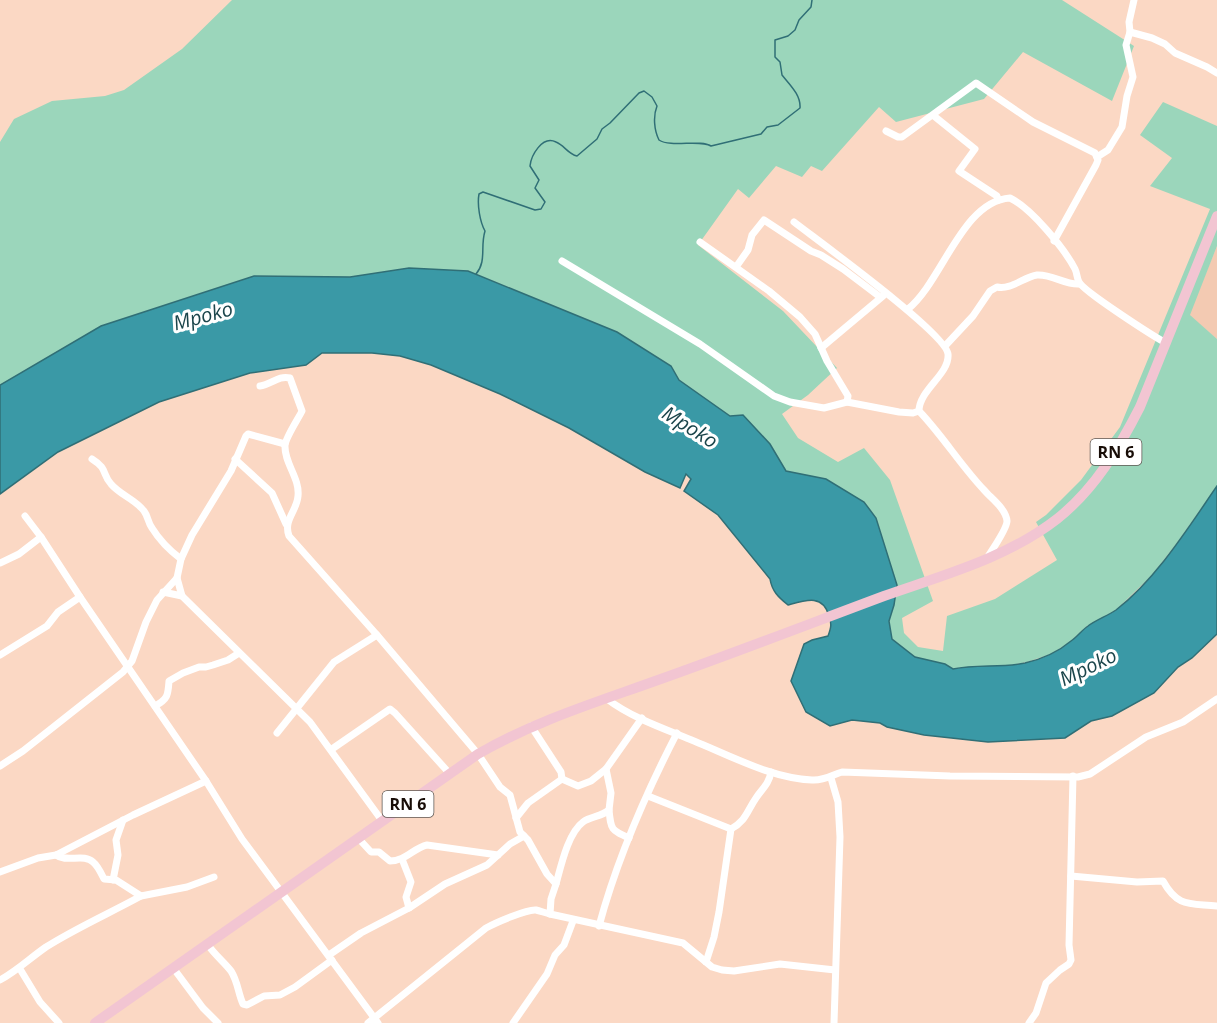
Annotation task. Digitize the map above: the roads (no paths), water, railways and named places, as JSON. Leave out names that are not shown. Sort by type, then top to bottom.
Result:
[{"type":"main road","name":"RN 6","points":[[95,1023],[478,754],[531,726],[985,560],[1060,517],[1087,490],[1115,454],[1140,407],[1217,216]]},
{"type":"street","points":[[1097,157],[1108,150],[1122,127],[1133,76],[1126,45],[1134,0]]},
{"type":"street","points":[[1130,32],[1165,44],[1176,54],[1217,73]]},
{"type":"street","points":[[886,131],[902,137],[934,116],[976,83],[1033,122],[1091,151],[1097,157]]},
{"type":"street","points":[[934,116],[975,149],[959,171],[997,196],[998,200]]},
{"type":"street","points":[[1054,241],[1096,165],[1097,157]]},
{"type":"street","points":[[908,309],[924,291],[975,216],[998,200],[1010,198],[1042,226],[1075,270],[1079,284]]},
{"type":"street","points":[[736,267],[748,250],[752,235],[764,220],[884,297],[908,309],[945,346],[948,355],[946,364],[921,400],[919,411]]},
{"type":"street","points":[[794,222],[884,297]]},
{"type":"street","points":[[700,242],[794,311],[815,334],[848,396],[847,402]]},
{"type":"street","points":[[562,261],[700,344],[774,396],[790,402],[824,408],[847,402],[899,412],[919,411]]},
{"type":"street","points":[[945,346],[973,316],[990,291],[1037,275],[1079,284],[1166,343]]},
{"type":"street","points":[[821,348],[835,339],[884,297]]},
{"type":"street","points":[[260,386],[283,376],[290,378],[302,411],[285,444],[299,493],[297,503],[286,524]]},
{"type":"street","points":[[919,411],[1003,511],[1006,525],[985,560]]},
{"type":"street","points":[[285,444],[248,434],[243,438],[231,471],[192,535],[181,559],[177,578],[182,596],[296,708],[332,749],[383,822]]},
{"type":"street","points":[[92,459],[103,467],[106,478],[112,486],[144,511],[152,529],[165,546],[181,559]]},
{"type":"street","points":[[235,459],[272,493],[289,536],[303,554],[377,635],[478,754],[500,787],[510,795],[516,819],[524,836],[541,865],[556,884]]},
{"type":"street","points":[[25,516],[206,781],[242,839],[330,958],[373,1021],[486,928],[503,919],[535,910],[573,921],[683,944],[706,962],[722,970],[734,971],[780,964],[835,970]]},
{"type":"street","points":[[0,563],[19,554],[41,537]]},
{"type":"street","points":[[0,766],[23,751],[127,667],[132,661],[146,621],[163,592],[177,578]]},
{"type":"street","points":[[163,592],[182,596]]},
{"type":"street","points":[[0,655],[47,626],[58,612],[80,597]]},
{"type":"street","points":[[277,734],[334,662],[377,635]]},
{"type":"street","points":[[155,706],[166,699],[169,681],[176,676],[199,666],[206,668],[228,660],[239,653]]},
{"type":"street","points":[[607,699],[677,734],[771,772],[812,780],[831,778],[842,772],[950,776],[1090,774],[1146,737],[1183,722],[1217,699]]},
{"type":"street","points":[[332,749],[390,709],[396,712],[450,774]]},
{"type":"street","points":[[562,779],[578,786],[591,781],[606,770],[642,718]]},
{"type":"street","points":[[531,726],[561,772],[562,779]]},
{"type":"street","points":[[599,926],[610,885],[629,838],[677,734]]},
{"type":"street","points":[[606,770],[611,793],[610,827],[629,838]]},
{"type":"street","points":[[706,962],[719,912],[731,828],[744,819],[757,796],[764,789],[771,772]]},
{"type":"street","points":[[1029,1023],[1036,1013],[1046,983],[1071,960],[1069,945],[1073,776]]},
{"type":"street","points":[[831,778],[838,802],[840,837],[834,1023]]},
{"type":"street","points":[[516,819],[528,802],[562,779]]},
{"type":"street","points":[[0,872],[39,858],[56,855],[206,781]]},
{"type":"street","points":[[648,796],[731,828]]},
{"type":"street","points":[[550,914],[550,899],[568,844],[579,825],[586,820],[604,815],[609,810]]},
{"type":"street","points":[[113,880],[118,855],[116,840],[123,820]]},
{"type":"street","points":[[208,945],[231,971],[241,1000],[247,1005],[264,996],[280,994],[295,987],[361,933],[409,908],[445,884],[487,865],[524,836]]},
{"type":"street","points":[[359,839],[371,852],[379,852],[390,861],[402,859],[421,846],[427,845],[498,855]]},
{"type":"street","points":[[56,855],[62,859],[87,858],[92,860],[104,879],[113,880],[141,896]]},
{"type":"street","points":[[402,859],[411,882],[406,897],[409,908]]},
{"type":"street","points":[[1071,876],[1137,882],[1163,881],[1182,902],[1217,906]]},
{"type":"street","points":[[0,980],[20,969],[45,948],[141,896],[187,886],[214,877]]},
{"type":"street","points":[[513,1023],[548,974],[555,955],[564,945],[573,921]]},
{"type":"street","points":[[20,969],[40,1002],[59,1023]]},
{"type":"street","points":[[174,969],[203,1008],[218,1023]]},
{"type":"water","name":"Mpoko","points":[[409,268],[468,271],[617,332],[671,366],[679,380],[730,416],[743,415],[770,444],[786,471],[826,479],[864,502],[876,518],[897,585],[889,621],[892,639],[915,657],[945,664],[953,669],[1025,663],[1055,652],[1091,624],[1116,610],[1145,583],[1171,552],[1217,486],[1217,634],[1192,658],[1178,667],[1154,693],[1112,716],[1091,721],[1065,738],[988,742],[924,735],[887,727],[880,723],[852,720],[830,726],[806,712],[791,681],[804,644],[828,636],[831,624],[826,609],[823,604],[813,600],[788,605],[781,599],[770,579],[718,515],[684,491],[691,479],[686,474],[680,488],[645,472],[569,428],[500,394],[431,365],[400,356],[372,353],[322,353],[306,365],[250,373],[159,402],[58,452],[0,494],[0,385],[101,326],[254,276],[350,277]]},
{"type":"waterway","points":[[476,274],[481,264],[485,231],[479,213],[479,194],[483,192],[535,210],[541,209],[545,202],[535,188],[539,180],[530,166],[538,148],[546,141],[551,141],[559,143],[577,156],[597,139],[602,129],[639,93],[644,91],[652,97],[657,106],[655,119],[657,136],[659,140],[671,143],[700,143],[711,146],[761,134],[767,127],[778,125],[800,108],[797,94],[782,75],[780,62],[775,57],[775,40],[788,36],[795,30],[799,20],[811,7],[812,0]]}]
